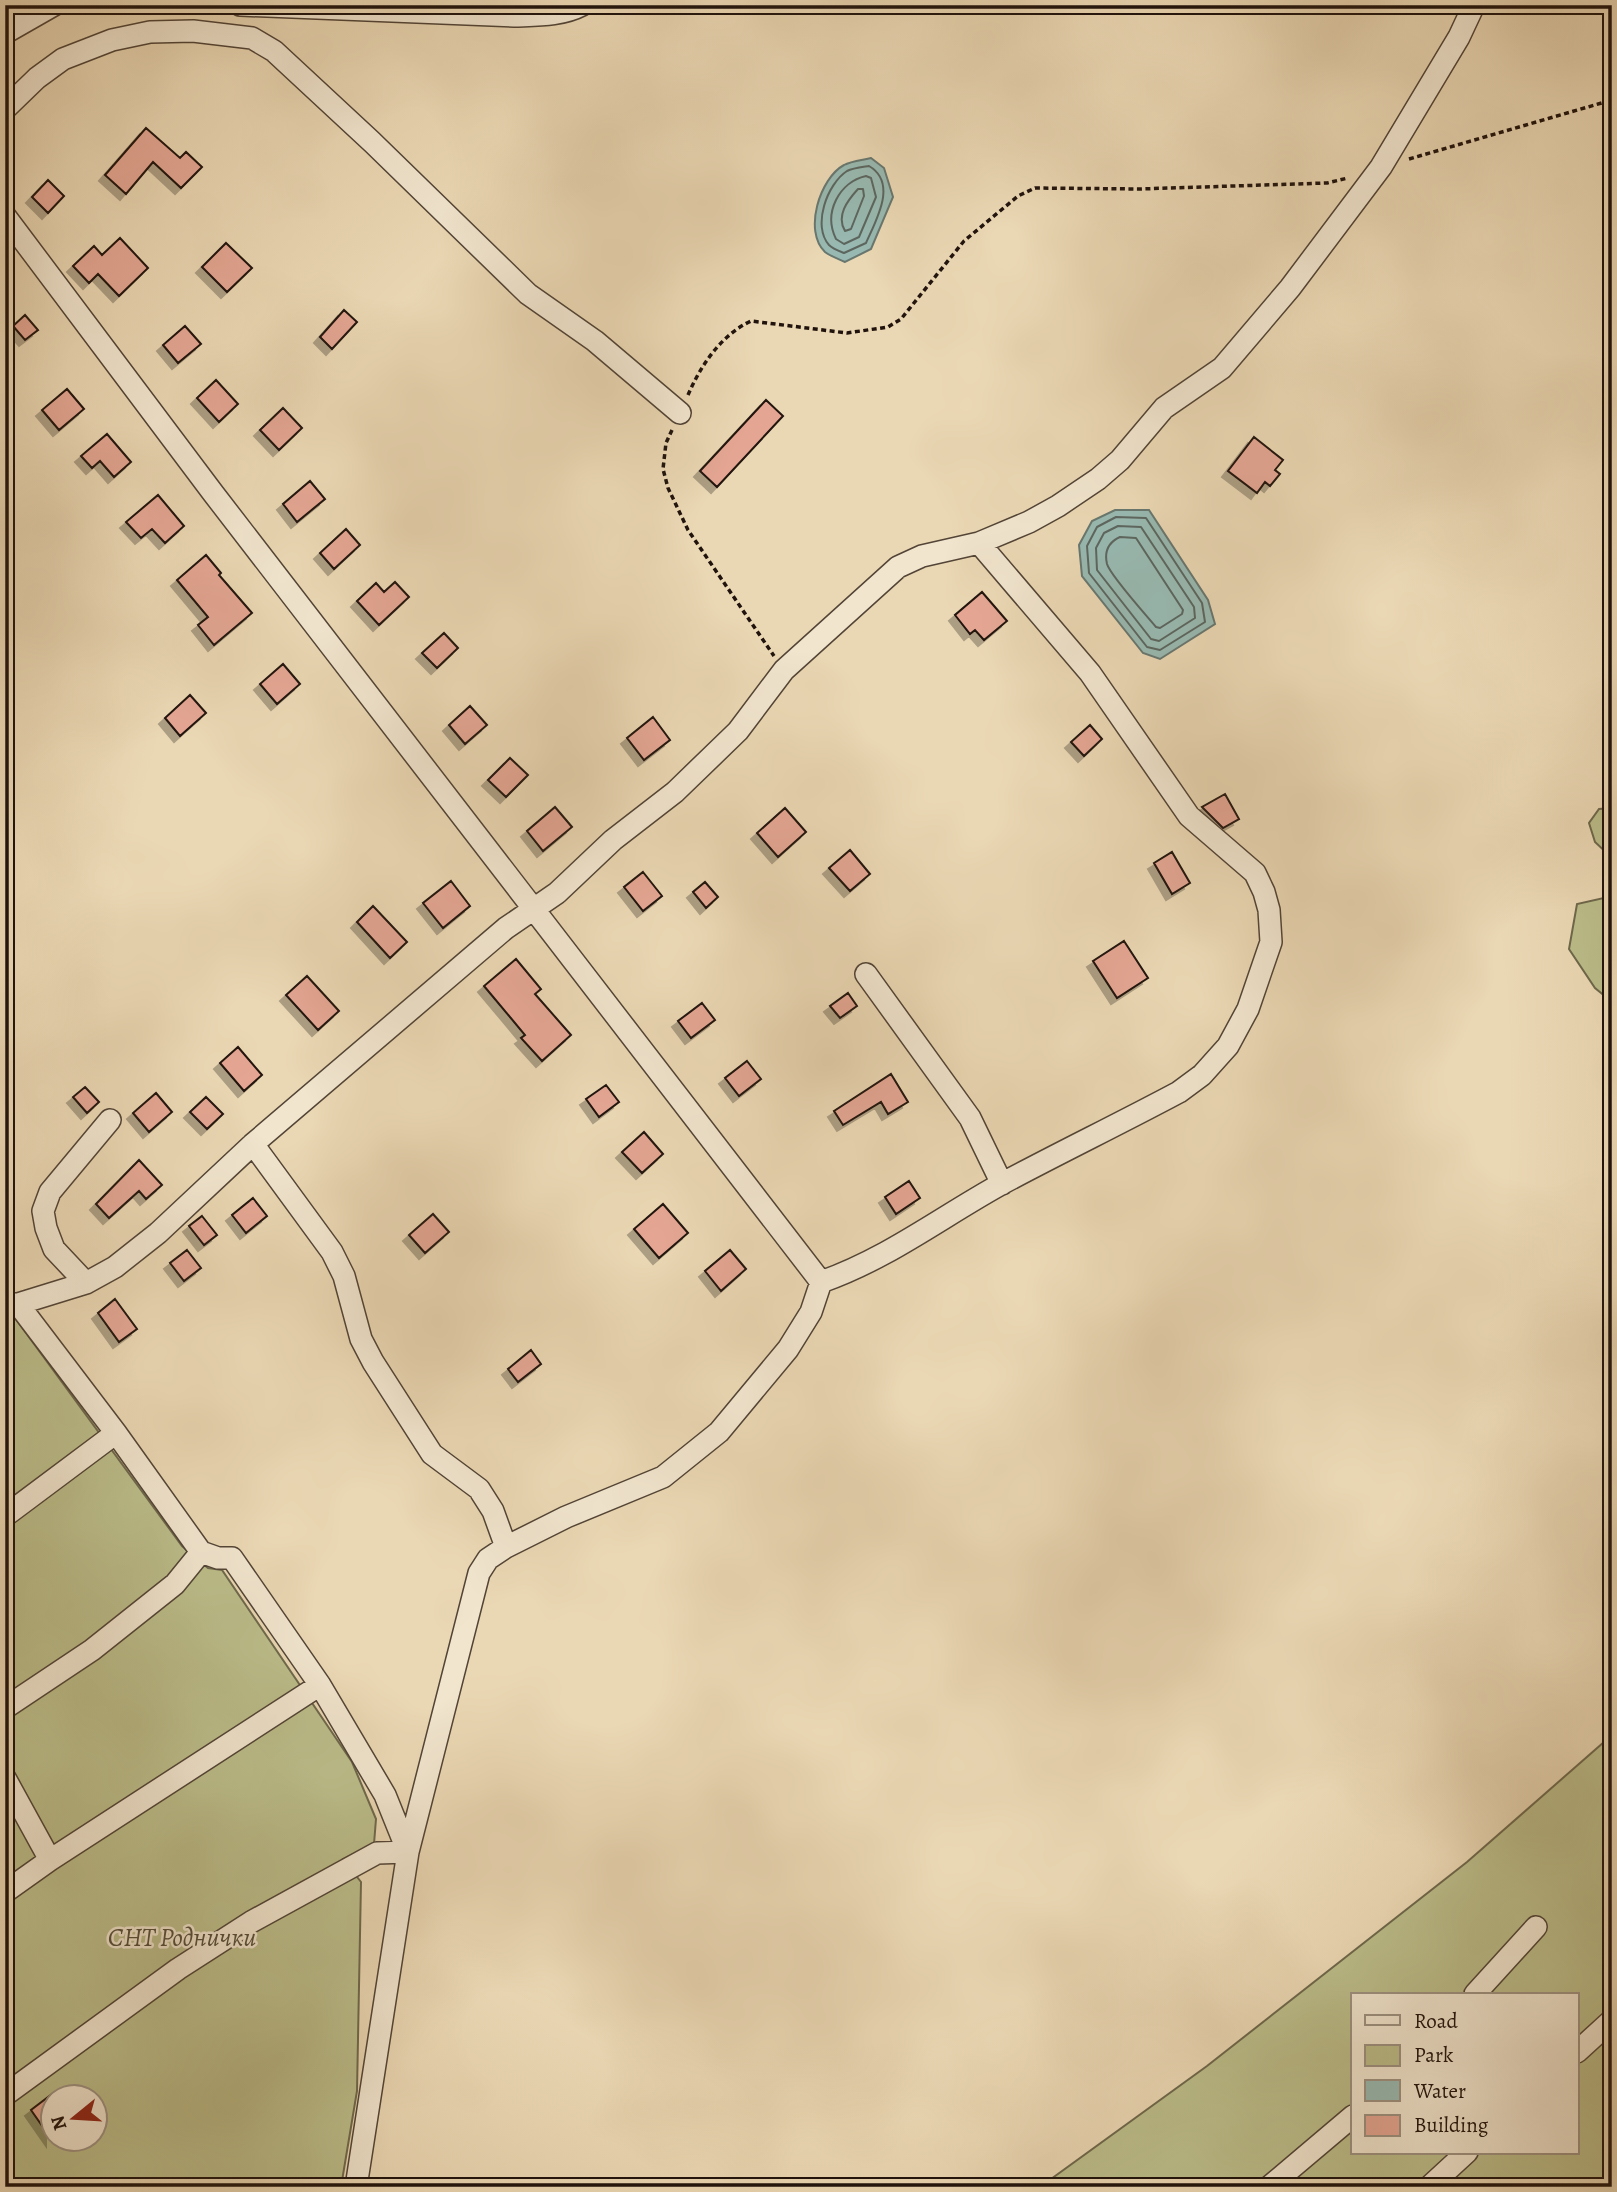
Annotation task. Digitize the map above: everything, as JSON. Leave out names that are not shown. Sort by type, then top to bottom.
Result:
[{"type":"street","points":[[5,33],[54,5]]},
{"type":"street","points":[[240,5],[514,16],[548,15],[582,5]]},
{"type":"street","points":[[408,1852],[385,1795],[320,1685],[232,1558],[218,1558],[201,1552],[116,1433],[12,1304],[86,1283],[115,1267],[158,1233],[253,1144],[506,928],[557,893],[613,841],[676,792],[738,731],[783,670],[898,567],[922,556],[979,543],[1048,512],[1098,479],[1120,460],[1164,408],[1222,368],[1290,288],[1381,167],[1459,37],[1474,5]]},
{"type":"street","points":[[5,109],[37,78],[63,59],[112,40],[150,32],[193,31],[252,38],[274,51],[372,142],[528,295],[594,341],[680,413]]},
{"type":"street","points":[[5,216],[213,493],[821,1282]]},
{"type":"street","points":[[821,1282],[857,1269],[893,1250],[1002,1184],[1179,1093],[1202,1075],[1228,1045],[1248,1009],[1271,942],[1269,910],[1255,873],[1189,816],[1090,673],[979,543]]},
{"type":"street","points":[[866,974],[970,1118],[1002,1184]]},
{"type":"street","points":[[86,1283],[54,1249],[43,1211],[50,1192],[110,1120]]},
{"type":"street","points":[[253,1144],[332,1252],[344,1276],[360,1339],[373,1362],[432,1454],[479,1489],[494,1511],[506,1547]]},
{"type":"street","points":[[356,2187],[408,1852],[479,1573],[488,1559],[506,1547],[566,1517],[663,1477],[699,1448],[727,1423],[788,1349],[811,1312],[821,1282]]},
{"type":"street","points":[[5,1516],[116,1433]]},
{"type":"street","points":[[5,1708],[92,1650],[175,1584],[201,1552]]},
{"type":"street","points":[[5,1892],[320,1685]]},
{"type":"street","points":[[5,1779],[50,1860]]},
{"type":"street","points":[[5,2095],[178,1969],[251,1922],[377,1853],[408,1852]]},
{"type":"street","points":[[1476,1993],[1536,1927]]},
{"type":"street","points":[[1578,2051],[1612,2020]]},
{"type":"street","points":[[1269,2187],[1351,2118]]},
{"type":"street","points":[[1429,2187],[1466,2154]]},
{"type":"path","points":[[783,670],[688,530],[668,488],[663,469],[666,443],[696,376],[715,349],[742,325],[751,321],[847,333],[888,327],[901,318],[964,242],[1018,195],[1035,188],[1139,189],[1327,183],[1612,100]]},
{"type":"green space","points":[[1612,808],[1612,858],[1595,842],[1589,823],[1599,809]]},
{"type":"green space","points":[[1608,897],[1612,900],[1612,1002],[1595,988],[1569,949],[1577,904]]},
{"type":"green space","name":"СНТ Роднички","points":[[5,1317],[15,1318],[182,1546],[208,1568],[222,1570],[352,1762],[376,1819],[374,1844],[343,1859],[361,1882],[357,2091],[341,2187],[5,2187]]},
{"type":"green space","points":[[1612,1735],[1612,2187],[1040,2187],[1207,2066],[1467,1862]]},
{"type":"water","points":[[871,158],[884,168],[893,197],[871,249],[845,262],[825,252],[819,243],[815,231],[817,206],[835,172],[847,164]]},
{"type":"water","points":[[1115,510],[1149,510],[1208,600],[1215,624],[1160,659],[1143,653],[1082,576],[1079,545],[1092,521]]},
{"type":"building","points":[[146,128],[180,158],[186,152],[202,167],[181,188],[153,162],[126,194],[105,175]]},
{"type":"building","points":[[48,180],[64,196],[48,213],[32,197]]},
{"type":"building","points":[[120,238],[148,268],[119,296],[98,274],[89,283],[73,266],[94,246],[102,255]]},
{"type":"building","points":[[226,243],[252,268],[227,292],[202,267]]},
{"type":"building","points":[[344,310],[357,322],[332,349],[320,337]]},
{"type":"building","points":[[25,315],[38,330],[25,340],[13,326]]},
{"type":"building","points":[[185,326],[201,344],[178,363],[163,345]]},
{"type":"building","points":[[216,380],[238,404],[219,422],[197,398]]},
{"type":"building","points":[[67,389],[84,409],[59,430],[42,410]]},
{"type":"building","points":[[766,400],[783,416],[717,487],[700,471]]},
{"type":"building","points":[[283,408],[302,428],[279,450],[260,430]]},
{"type":"building","points":[[107,434],[131,462],[114,477],[100,461],[92,468],[81,456]]},
{"type":"building","points":[[1254,437],[1283,460],[1275,470],[1280,474],[1270,486],[1265,482],[1257,493],[1228,471]]},
{"type":"building","points":[[310,481],[325,499],[297,522],[283,504]]},
{"type":"building","points":[[158,495],[184,526],[165,543],[152,529],[141,538],[126,522]]},
{"type":"building","points":[[346,529],[360,545],[334,569],[320,553]]},
{"type":"building","points":[[206,555],[221,573],[219,575],[252,613],[214,645],[198,625],[208,617],[177,580]]},
{"type":"building","points":[[395,582],[409,597],[379,625],[357,601],[376,583],[384,592]]},
{"type":"building","points":[[982,592],[1007,621],[984,640],[975,630],[970,634],[955,615]]},
{"type":"building","points":[[444,633],[458,648],[437,668],[422,653]]},
{"type":"building","points":[[283,664],[300,684],[277,704],[260,684]]},
{"type":"building","points":[[190,695],[206,713],[180,736],[165,718]]},
{"type":"building","points":[[470,706],[487,725],[465,744],[449,725]]},
{"type":"building","points":[[653,717],[670,740],[644,760],[627,738]]},
{"type":"building","points":[[1090,725],[1102,739],[1084,756],[1071,742]]},
{"type":"building","points":[[510,758],[528,775],[506,797],[488,780]]},
{"type":"building","points":[[1225,794],[1239,819],[1223,828],[1202,807]]},
{"type":"building","points":[[555,807],[572,827],[543,851],[527,831]]},
{"type":"building","points":[[785,808],[806,832],[778,857],[757,833]]},
{"type":"building","points":[[850,850],[870,874],[850,891],[829,868]]},
{"type":"building","points":[[1172,852],[1190,883],[1172,894],[1154,863]]},
{"type":"building","points":[[643,872],[662,896],[643,911],[624,887]]},
{"type":"building","points":[[451,881],[470,906],[443,928],[423,903]]},
{"type":"building","points":[[705,882],[718,897],[706,908],[693,892]]},
{"type":"building","points":[[373,906],[407,942],[390,958],[357,922]]},
{"type":"building","points":[[1124,941],[1148,978],[1117,998],[1093,961]]},
{"type":"building","points":[[516,959],[541,989],[535,994],[571,1035],[542,1061],[521,1038],[525,1035],[484,986]]},
{"type":"building","points":[[307,976],[339,1011],[318,1030],[286,995]]},
{"type":"building","points":[[848,993],[857,1006],[840,1018],[830,1006]]},
{"type":"building","points":[[702,1003],[715,1020],[691,1038],[678,1021]]},
{"type":"building","points":[[238,1047],[262,1075],[244,1091],[220,1063]]},
{"type":"building","points":[[747,1061],[761,1079],[739,1096],[725,1078]]},
{"type":"building","points":[[891,1074],[908,1102],[888,1114],[881,1102],[843,1125],[834,1111]]},
{"type":"building","points":[[606,1085],[619,1102],[599,1117],[586,1099]]},
{"type":"building","points":[[85,1087],[99,1102],[87,1113],[73,1097]]},
{"type":"building","points":[[156,1093],[172,1112],[149,1132],[133,1113]]},
{"type":"building","points":[[206,1097],[223,1114],[207,1129],[190,1112]]},
{"type":"building","points":[[644,1132],[663,1154],[642,1173],[622,1152]]},
{"type":"building","points":[[139,1160],[162,1185],[146,1199],[139,1191],[109,1218],[96,1204]]},
{"type":"building","points":[[909,1181],[920,1198],[896,1214],[885,1197]]},
{"type":"building","points":[[253,1198],[267,1216],[246,1233],[232,1215]]},
{"type":"building","points":[[663,1204],[688,1233],[659,1258],[634,1229]]},
{"type":"building","points":[[433,1214],[449,1232],[425,1253],[409,1235]]},
{"type":"building","points":[[202,1216],[217,1235],[204,1245],[189,1226]]},
{"type":"building","points":[[187,1250],[201,1268],[184,1281],[170,1263]]},
{"type":"building","points":[[730,1250],[746,1269],[721,1291],[705,1271]]},
{"type":"building","points":[[115,1299],[137,1329],[119,1342],[98,1313]]},
{"type":"building","points":[[531,1350],[541,1364],[518,1382],[508,1369]]},
{"type":"building","points":[[38,2105],[38,2120],[31,2110]]}]
